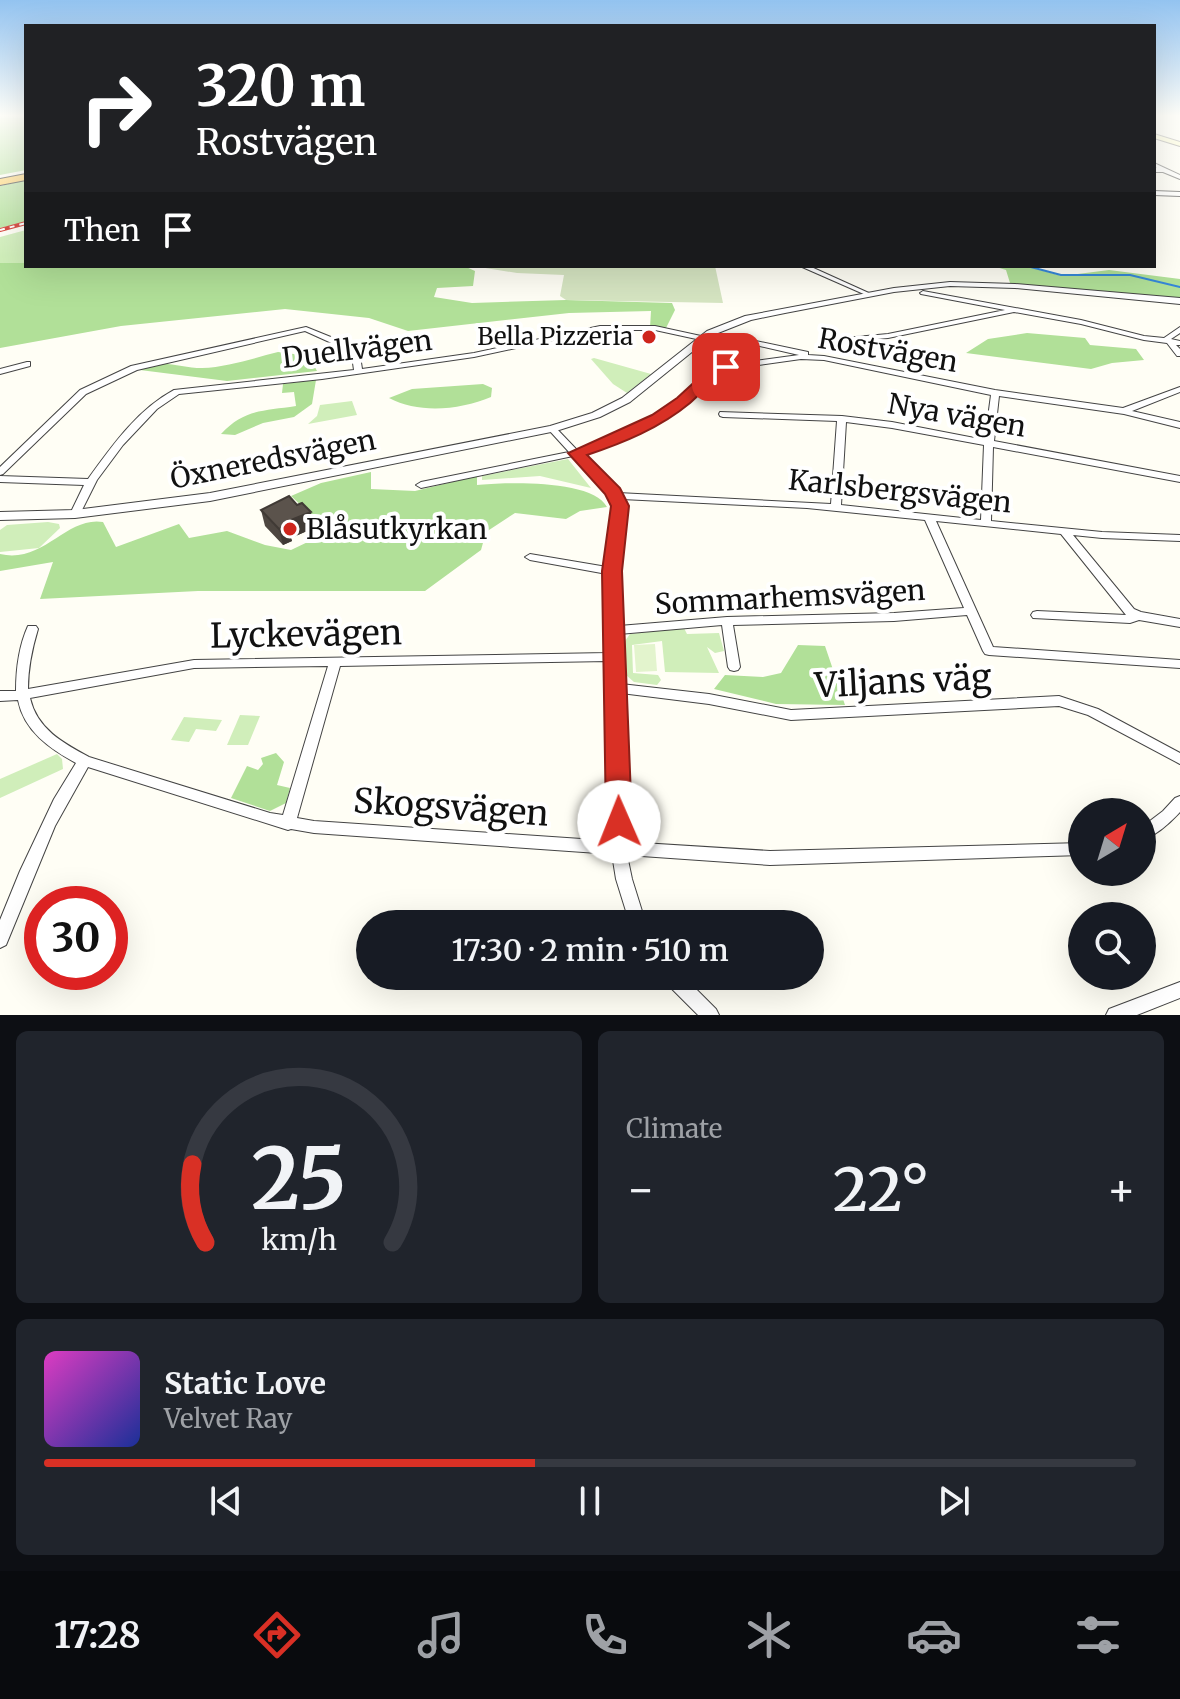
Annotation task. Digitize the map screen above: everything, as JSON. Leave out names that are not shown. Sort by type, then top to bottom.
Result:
[{"type":"highway","points":[[0,181],[24,176]]},
{"type":"street","points":[[1156,168],[1180,177]]},
{"type":"street","points":[[1156,193],[1180,194]]},
{"type":"street","points":[[808,268],[868,294]]},
{"type":"street","name":"Öxneredsvägen","points":[[0,516],[75,514],[210,497],[552,429],[596,415],[626,400],[701,338],[748,318],[868,294],[926,286],[979,284],[1180,301]]},
{"type":"street","points":[[923,293],[1180,343]]},
{"type":"street","points":[[856,339],[945,325],[1014,309]]},
{"type":"street","name":"Duellvägen","points":[[75,514],[90,482],[157,403],[171,394],[195,388],[358,372],[490,353],[600,328],[655,328],[701,338]]},
{"type":"street","points":[[0,472],[83,392],[105,379],[143,366],[306,329],[350,348],[356,356],[358,372]]},
{"type":"street","points":[[1167,342],[1169,336],[1180,329]]},
{"type":"street","points":[[754,342],[811,356]]},
{"type":"street","points":[[1167,342],[1180,354]]},
{"type":"street","name":"Rostvägen","points":[[421,485],[576,453],[624,436],[658,419],[720,368],[811,356],[995,393],[1124,411],[1180,425]]},
{"type":"street","points":[[0,372],[27,364]]},
{"type":"street","points":[[1124,411],[1180,389]]},
{"type":"street","points":[[986,523],[989,442],[995,393]]},
{"type":"street","name":"Nya vägen","points":[[723,414],[842,419],[989,442],[1179,479]]},
{"type":"street","points":[[836,508],[842,419]]},
{"type":"street","points":[[552,429],[616,496],[620,506],[612,571],[619,849],[634,910]]},
{"type":"street","points":[[0,479],[90,482]]},
{"type":"street","name":"Karlsbergsvägen","points":[[616,496],[836,508],[1065,532],[1180,538]]},
{"type":"street","points":[[929,517],[969,611],[987,649],[993,653],[1180,664]]},
{"type":"street","points":[[1065,532],[1130,612],[1180,623]]},
{"type":"street","points":[[530,557],[612,571]]},
{"type":"street","name":"Sommarhemsvägen","points":[[614,630],[727,621],[886,618],[969,611]]},
{"type":"street","points":[[1037,615],[1130,619],[1139,616]]},
{"type":"street","points":[[727,621],[734,667]]},
{"type":"street","points":[[21,695],[21,671],[32,629]]},
{"type":"street","name":"Lyckevägen","points":[[0,696],[21,695],[194,664],[615,657]]},
{"type":"street","points":[[288,824],[335,662]]},
{"type":"street","name":"Viljans väg","points":[[617,688],[709,699],[791,715],[1059,701],[1093,712],[1180,759]]},
{"type":"street","name":"Skogsvägen","points":[[21,695],[30,717],[45,736],[85,761],[288,824],[619,849],[816,859],[1068,850]]},
{"type":"street","points":[[0,940],[67,786],[85,761]]},
{"type":"street","points":[[1156,824],[1180,802]]},
{"type":"street","points":[[685,990],[710,1015]]},
{"type":"street","points":[[1115,1015],[1180,990]]},
{"type":"green space","points":[[0,162],[24,162],[24,170],[0,175]]},
{"type":"green space","points":[[24,180],[24,222],[0,228],[0,186]]},
{"type":"green space","points":[[24,231],[24,263],[0,263],[0,237]]},
{"type":"green space","points":[[0,263],[24,263],[24,268],[468,268],[475,271],[473,286],[437,288],[434,297],[472,303],[566,300],[672,303],[675,310],[666,328],[650,328],[651,311],[569,313],[408,331],[369,318],[285,309],[121,326],[0,348]]},
{"type":"green space","points":[[486,268],[715,268],[723,303],[566,300],[560,296],[564,275]]},
{"type":"green space","points":[[1000,268],[1036,268],[1062,276],[1109,270],[1180,279],[1180,299],[1010,283],[1006,270]]},
{"type":"green space","points":[[1027,333],[1085,338],[1090,345],[1136,349],[1144,360],[1091,369],[966,353],[988,339]]},
{"type":"green space","points":[[278,352],[309,356],[317,371],[227,381],[140,370],[155,364],[212,367]]},
{"type":"green space","points":[[591,359],[651,374],[627,393],[613,384]]},
{"type":"green space","points":[[316,380],[312,404],[294,417],[263,423],[235,435],[221,434],[246,415],[296,406],[294,392],[282,393],[283,384]]},
{"type":"green space","points":[[483,384],[492,388],[491,397],[453,407],[426,408],[389,398],[412,389]]},
{"type":"green space","points":[[352,401],[357,415],[308,424],[317,416],[320,405]]},
{"type":"green space","points":[[568,459],[591,488],[540,476],[482,480],[482,476]]},
{"type":"green space","points":[[371,472],[371,489],[415,491],[477,476],[477,485],[547,484],[585,491],[599,498],[607,507],[580,511],[566,519],[515,513],[486,532],[481,550],[425,591],[198,591],[40,599],[53,562],[0,571],[0,554],[29,552],[90,522],[103,522],[116,547],[179,524],[189,538],[227,531],[265,545],[291,550],[314,539],[323,526],[291,496],[321,483]]},
{"type":"green space","points":[[59,524],[60,528],[39,548],[0,552],[0,530],[7,525]]},
{"type":"green space","points":[[684,628],[687,634],[719,633],[724,651],[715,653],[707,647],[719,673],[665,672],[662,641],[632,645],[633,673],[658,675],[661,680],[657,685],[634,682],[626,675],[625,641],[630,634]]},
{"type":"green space","points":[[655,644],[657,671],[636,672],[634,645]]},
{"type":"green space","points":[[798,645],[825,646],[845,705],[776,704],[714,689],[725,675],[763,677],[781,673]]},
{"type":"green space","points":[[240,715],[260,716],[248,745],[227,745]]},
{"type":"green space","points":[[184,717],[222,720],[216,731],[196,729],[189,742],[171,740]]},
{"type":"green space","points":[[276,753],[284,762],[277,785],[290,788],[286,803],[270,811],[231,798],[247,766],[258,770],[263,764],[261,758]]},
{"type":"green space","points":[[57,754],[62,759],[63,769],[0,798],[0,779]]},
{"type":"building","points":[[289,496],[297,505],[302,503],[311,512],[286,522],[288,525],[279,529],[261,510]]},
{"type":"waterway","points":[[1035,268],[1061,275],[1130,275],[1180,287]]},
{"type":"railway","points":[[0,230],[24,224]]},
{"type":"place","name":"Bella Pizzeria","points":[[649,337]]},
{"type":"place","name":"Blåsutkyrkan","points":[[290,529]]},
{"type":"route","points":[[619,822],[612,571],[620,506],[613,492],[576,453],[616,440],[658,419],[716,370],[726,367]]}]
